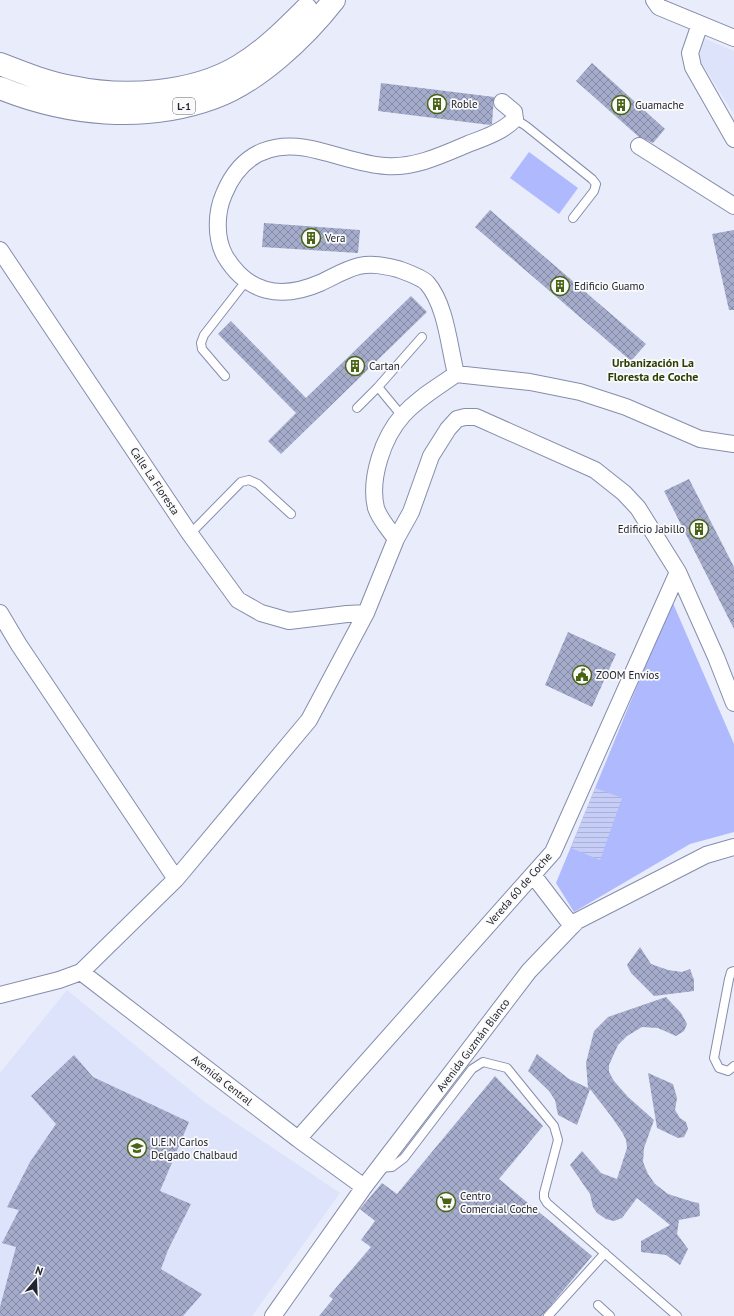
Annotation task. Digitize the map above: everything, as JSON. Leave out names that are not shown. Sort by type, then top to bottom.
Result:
[{"type":"main road","name":"L-1","points":[[0,64],[28,75],[72,87],[96,91],[132,92],[170,90],[214,79],[238,66],[262,50],[316,0]]},
{"type":"main road","name":"L-1","points":[[0,88],[60,107],[87,111],[144,112],[166,110],[188,105],[214,98],[241,84],[266,66],[295,41],[334,0]]},
{"type":"street","points":[[654,0],[660,6],[734,38]]},
{"type":"street","points":[[700,24],[690,53],[693,67],[734,139]]},
{"type":"street","points":[[456,374],[444,315],[426,282],[404,271],[380,264],[361,265],[318,284],[298,290],[280,291],[260,288],[246,281],[232,267],[223,252],[218,236],[220,202],[228,184],[239,168],[266,149],[282,145],[301,146],[386,166],[409,165],[430,159],[493,134],[508,126],[515,119],[514,112],[502,102]]},
{"type":"street","points":[[638,146],[734,206]]},
{"type":"street","name":"Calle La Floresta","points":[[0,250],[190,534],[238,600],[261,613],[289,621],[366,613]]},
{"type":"street","points":[[396,539],[382,521],[376,508],[375,472],[385,447],[402,416],[417,402],[456,374],[530,382],[580,392],[626,407],[700,439],[734,444]]},
{"type":"street","points":[[0,995],[58,980],[81,972],[176,879],[309,720],[366,613],[396,539],[411,512],[424,471],[439,443],[457,419],[476,417],[595,470],[611,482],[638,508],[678,572],[713,650],[734,703]]},
{"type":"street","name":"Vereda 60 de Coche","points":[[298,1139],[552,852],[678,572]]},
{"type":"street","points":[[0,613],[19,645],[176,879]]},
{"type":"street","name":"Avenida Guzmán Blanco","points":[[273,1316],[364,1187],[528,971],[572,926],[577,921],[706,855],[734,847]]},
{"type":"street","points":[[533,874],[572,926]]},
{"type":"street","name":"Avenida Central","points":[[81,972],[298,1139],[364,1187]]},
{"type":"lane","points":[[515,119],[592,179],[596,184],[594,191],[572,218]]},
{"type":"lane","points":[[225,376],[202,349],[201,343],[204,335],[246,281]]},
{"type":"lane","points":[[357,408],[378,387],[422,337]]},
{"type":"lane","points":[[378,387],[402,416]]},
{"type":"lane","points":[[190,534],[241,482],[249,480],[258,484],[291,514]]},
{"type":"lane","points":[[734,971],[731,972],[728,979],[714,1058],[719,1068],[728,1071],[734,1066]]},
{"type":"lane","points":[[379,1168],[392,1167],[404,1158],[472,1069],[483,1062],[507,1068],[554,1126],[558,1140],[544,1198],[547,1203],[677,1316]]},
{"type":"lane","points":[[548,1316],[605,1253]]},
{"type":"lane","points":[[598,1305],[610,1316]]},
{"type":"shaded area","points":[[705,39],[734,51],[734,114],[698,58]]},
{"type":"shaded area","points":[[529,152],[578,188],[559,214],[510,178]]},
{"type":"shaded area","points":[[672,601],[734,744],[734,832],[690,844],[574,912],[556,883]]},
{"type":"shaded area","points":[[595,788],[622,798],[600,860],[571,848]]},
{"type":"shaded area","name":"U.E.N Carlos Delgado Chalbaud","points":[[67,990],[206,1103],[340,1193],[252,1316],[0,1316],[0,1073]]},
{"type":"building","name":"Guamache","points":[[592,63],[665,129],[653,143],[639,137],[576,81]]},
{"type":"building","name":"Roble","points":[[381,83],[494,97],[492,124],[490,125],[378,111]]},
{"type":"building","name":"Edificio Guamo","points":[[490,210],[646,344],[631,361],[475,227]]},
{"type":"building","name":"Vera","points":[[264,223],[360,230],[358,253],[262,247]]},
{"type":"building","points":[[734,230],[734,310],[729,310],[712,234]]},
{"type":"building","name":"Cartan","points":[[411,296],[427,312],[281,454],[268,441],[296,413],[218,334],[231,321],[306,398]]},
{"type":"building","name":"Edificio Jabillo","points":[[689,479],[734,567],[734,629],[664,491]]},
{"type":"building","points":[[568,632],[616,654],[592,707],[545,685]]},
{"type":"building","points":[[640,947],[651,964],[668,970],[682,972],[690,969],[694,980],[694,991],[654,996],[631,973],[627,965]]},
{"type":"building","points":[[666,997],[681,1013],[687,1024],[684,1031],[676,1036],[658,1028],[642,1027],[627,1036],[618,1045],[609,1065],[609,1072],[614,1081],[628,1097],[654,1120],[644,1148],[643,1162],[648,1174],[655,1184],[668,1194],[699,1203],[700,1216],[679,1220],[677,1234],[688,1249],[680,1265],[666,1255],[641,1252],[641,1241],[670,1225],[637,1198],[622,1218],[614,1221],[606,1219],[597,1213],[593,1207],[590,1194],[570,1165],[582,1151],[601,1173],[617,1179],[627,1148],[626,1140],[622,1132],[590,1089],[577,1125],[558,1115],[555,1100],[549,1091],[528,1071],[537,1054],[569,1079],[588,1088],[586,1063],[594,1031],[608,1017]]},
{"type":"building","points":[[74,1055],[93,1077],[189,1122],[160,1191],[191,1204],[168,1250],[161,1269],[202,1294],[183,1316],[0,1316],[0,1307],[16,1247],[2,1243],[19,1210],[7,1207],[30,1162],[56,1124],[31,1096]]},
{"type":"building","points":[[648,1073],[673,1084],[677,1098],[675,1110],[680,1118],[686,1122],[688,1129],[684,1137],[678,1138],[657,1128]]},
{"type":"building","name":"Centro Comercial Coche","points":[[495,1076],[543,1126],[499,1179],[592,1256],[542,1316],[319,1316],[333,1299],[329,1296],[371,1247],[361,1240],[375,1221],[360,1209],[382,1183],[397,1194]]},
{"type":"place","name":"Roble","points":[[437,104]]},
{"type":"place","name":"Guamache","points":[[621,105]]},
{"type":"place","name":"Vera","points":[[311,238]]},
{"type":"place","name":"Edificio Guamo","points":[[560,286]]},
{"type":"place","name":"Cartan","points":[[355,366]]},
{"type":"place","name":"Edificio Jabillo","points":[[699,529]]},
{"type":"place","name":"ZOOM Envíos","points":[[582,675]]},
{"type":"place","name":"U.E.N Carlos Delgado Chalbaud","points":[[137,1148]]},
{"type":"place","name":"Centro Comercial Coche","points":[[446,1202]]},
{"type":"district","name":"Urbanización La Floresta de Coche","points":[[653,370]]}]
